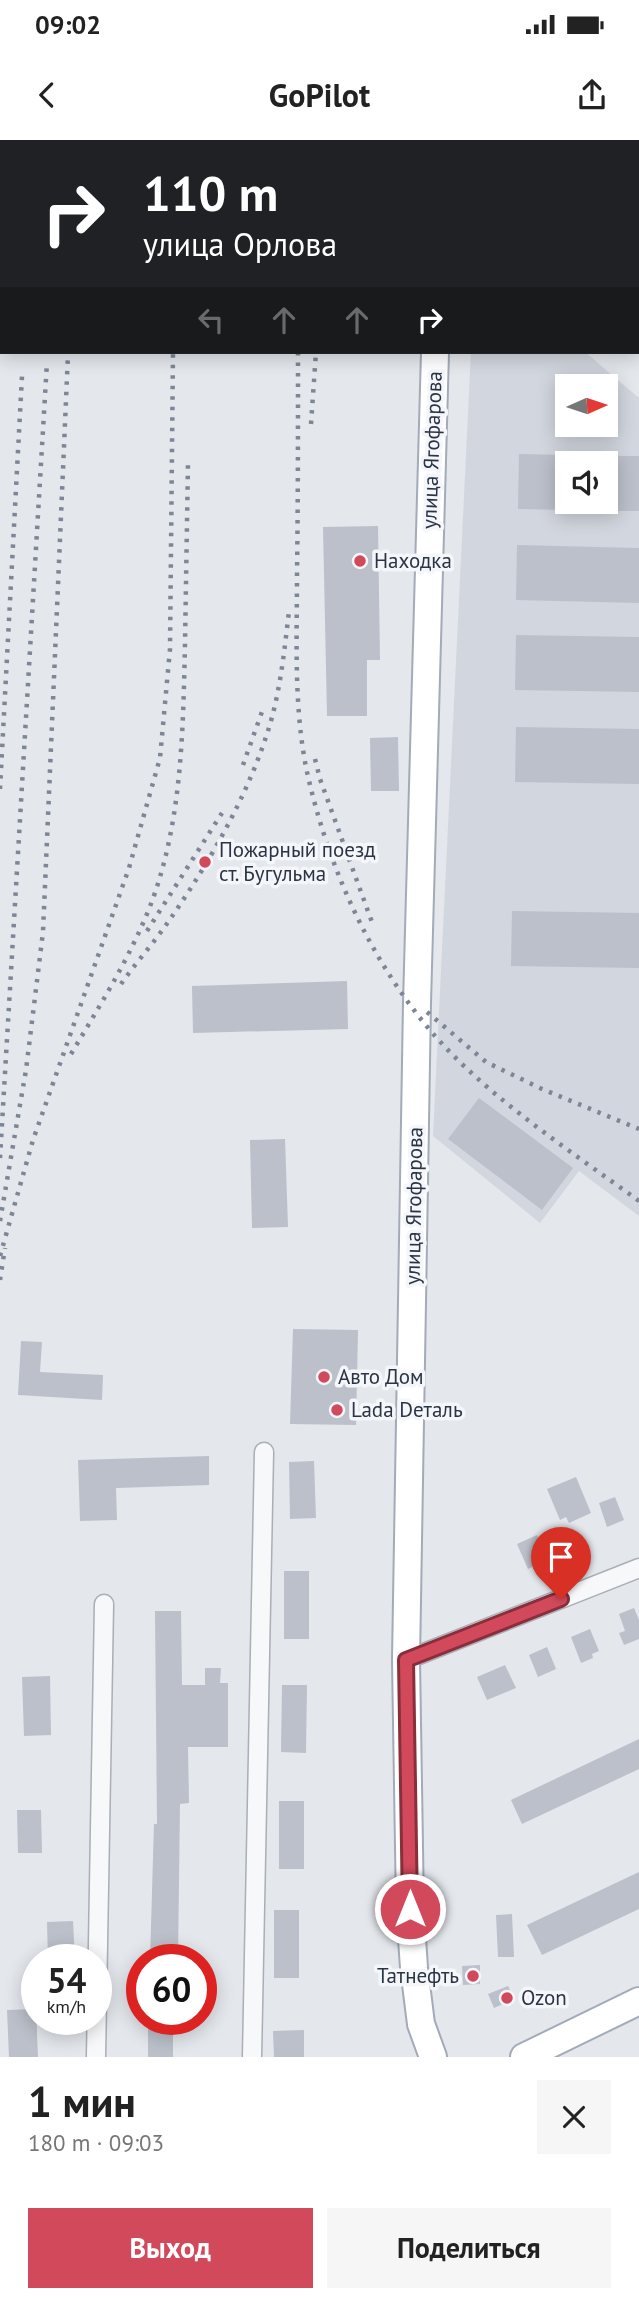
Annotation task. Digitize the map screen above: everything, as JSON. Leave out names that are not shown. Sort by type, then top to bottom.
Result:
[{"type":"main road","name":"улица Ягофарова","points":[[433,2057],[421,2024],[414,1968],[410,1909],[406,1660],[417,1003],[435,354]]},
{"type":"main road","points":[[524,2057],[639,2001]]},
{"type":"street","points":[[252,2057],[264,1452]]},
{"type":"street","points":[[406,1660],[639,1568]]},
{"type":"street","points":[[96,2057],[104,1604]]},
{"type":"shaded area","points":[[471,354],[587,354],[611,374],[555,374],[555,438],[618,438],[618,380],[639,398],[639,1216],[579,1171],[540,1223],[433,1136]]},
{"type":"building","points":[[519,454],[555,455],[555,510],[518,509]]},
{"type":"building","points":[[618,456],[639,456],[639,511],[618,511]]},
{"type":"building","points":[[378,526],[380,660],[367,660],[367,716],[327,716],[323,527]]},
{"type":"building","points":[[517,545],[639,548],[639,603],[516,600]]},
{"type":"building","points":[[516,635],[639,637],[639,692],[515,690]]},
{"type":"building","points":[[516,727],[639,729],[639,784],[515,782]]},
{"type":"building","points":[[398,737],[399,791],[371,791],[370,738]]},
{"type":"building","points":[[512,911],[639,913],[639,968],[511,966]]},
{"type":"building","points":[[347,981],[348,1029],[193,1033],[192,986]]},
{"type":"building","points":[[479,1098],[573,1168],[542,1210],[448,1139]]},
{"type":"building","points":[[285,1139],[288,1227],[252,1228],[250,1140]]},
{"type":"building","points":[[293,1329],[358,1330],[356,1425],[290,1424]]},
{"type":"building","points":[[21,1341],[42,1342],[40,1372],[103,1375],[102,1400],[18,1395]]},
{"type":"building","points":[[209,1456],[209,1485],[116,1488],[117,1520],[80,1521],[78,1460]]},
{"type":"building","points":[[314,1461],[316,1518],[290,1519],[289,1462]]},
{"type":"building","points":[[576,1477],[591,1513],[569,1523],[566,1517],[560,1520],[547,1489]]},
{"type":"building","points":[[615,1497],[624,1520],[607,1527],[599,1503]]},
{"type":"building","points":[[537,1535],[548,1560],[528,1569],[517,1544]]},
{"type":"building","points":[[284,1571],[309,1571],[309,1639],[284,1639]]},
{"type":"building","points":[[634,1608],[639,1620],[639,1639],[624,1645],[619,1633],[625,1631],[619,1614]]},
{"type":"building","points":[[155,1611],[181,1611],[182,1685],[205,1685],[205,1668],[221,1668],[220,1683],[228,1683],[228,1747],[188,1747],[189,1803],[180,1804],[178,1944],[150,1944],[154,1824],[157,1824]]},
{"type":"building","points":[[590,1629],[599,1651],[592,1654],[593,1658],[581,1663],[571,1637]]},
{"type":"building","points":[[547,1647],[556,1669],[538,1677],[529,1655]]},
{"type":"building","points":[[505,1665],[516,1688],[487,1700],[477,1677]]},
{"type":"building","points":[[50,1676],[51,1735],[24,1736],[22,1677]]},
{"type":"building","points":[[282,1685],[307,1685],[306,1753],[281,1752]]},
{"type":"building","points":[[639,1739],[639,1769],[522,1824],[511,1800]]},
{"type":"building","points":[[279,1801],[304,1801],[304,1869],[279,1869]]},
{"type":"building","points":[[17,1810],[41,1810],[42,1853],[18,1853]]},
{"type":"building","points":[[639,1872],[639,1909],[542,1955],[527,1925]]},
{"type":"building","points":[[274,1910],[299,1910],[299,1978],[274,1978]]},
{"type":"building","points":[[512,1914],[514,1957],[498,1957],[496,1915]]},
{"type":"building","points":[[73,1921],[74,1944],[48,1944],[47,1922]]},
{"type":"building","points":[[480,1965],[480,1984],[463,1985],[462,1966]]},
{"type":"building","points":[[508,1986],[514,1999],[494,2008],[488,1994]]},
{"type":"building","points":[[7,2010],[21,2010],[21,2035],[37,2035],[38,2057],[9,2057]]},
{"type":"building","points":[[304,2030],[304,2057],[274,2057],[273,2031]]},
{"type":"building","points":[[148,2035],[173,2035],[173,2057],[148,2057]]},
{"type":"railway","points":[[0,1221],[26,1070],[43,932],[68,354]]},
{"type":"railway","points":[[0,1256],[33,1140],[129,868],[160,758],[170,649],[173,354]]},
{"type":"railway","points":[[298,354],[298,707],[310,785],[339,876],[381,961],[439,1041],[521,1115],[639,1201]]},
{"type":"railway","points":[[311,424],[316,354]]},
{"type":"railway","points":[[0,1158],[47,362]]},
{"type":"railway","points":[[0,789],[22,376]]},
{"type":"railway","points":[[71,1054],[113,983],[141,928],[160,877],[168,845],[179,778],[181,745],[188,463]]},
{"type":"railway","points":[[121,984],[161,932],[195,881],[247,786],[275,706],[289,611]]},
{"type":"railway","points":[[243,765],[264,706]]},
{"type":"railway","points":[[315,759],[373,925]]},
{"type":"railway","points":[[147,931],[222,813]]},
{"type":"railway","points":[[427,1012],[486,1062],[542,1089],[639,1129]]},
{"type":"railway","points":[[0,1280],[5,1248]]},
{"type":"place","name":"Находка","points":[[360,561]]},
{"type":"place","name":"Пожарный поезд ст. Бугульма","points":[[205,862]]},
{"type":"place","name":"Авто Дом","points":[[324,1377]]},
{"type":"place","name":"Lada Dеталь","points":[[337,1410]]},
{"type":"place","name":"Татнефть","points":[[473,1976]]},
{"type":"place","name":"Ozon","points":[[507,1998]]},
{"type":"route","points":[[410,1909],[406,1660],[561,1599]]}]
